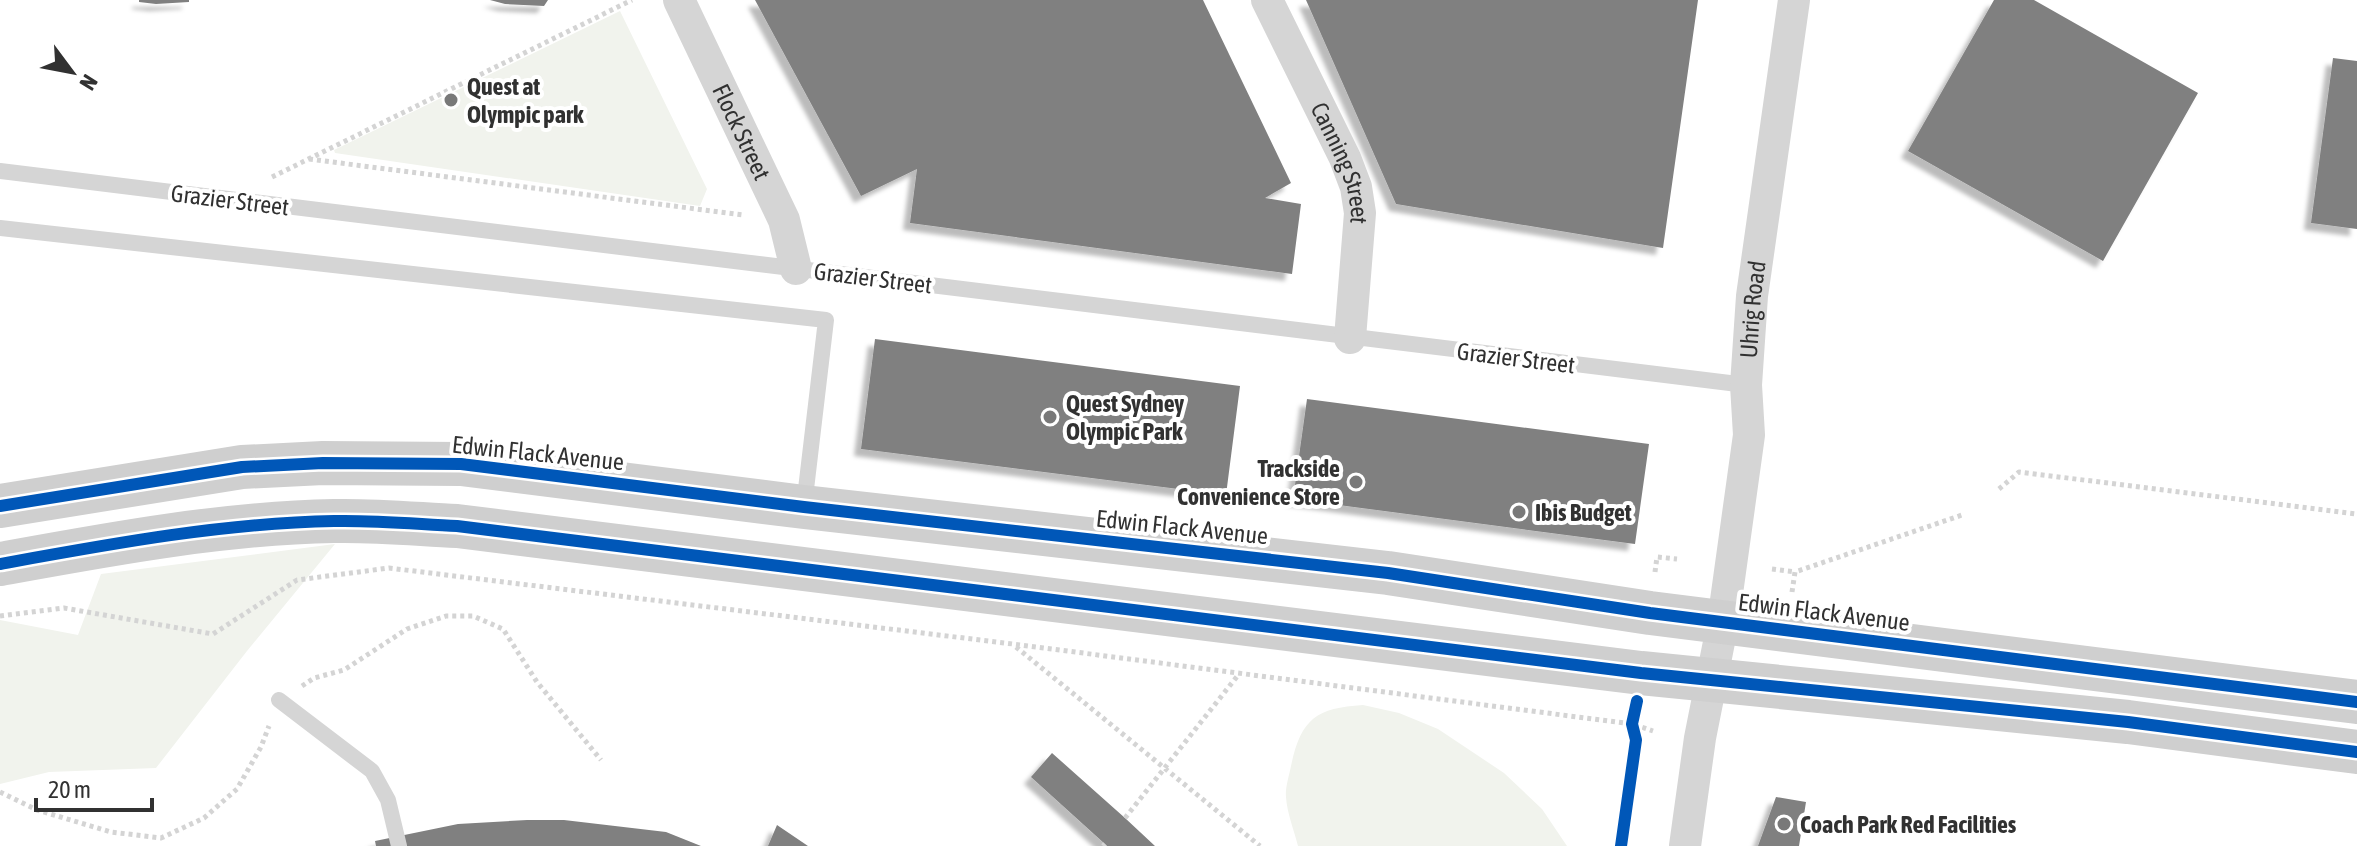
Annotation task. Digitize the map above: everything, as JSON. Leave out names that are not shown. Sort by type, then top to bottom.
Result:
[{"type":"street","name":"Flock Street","points":[[679,0],[784,220],[796,269]]},
{"type":"street","name":"Canning Street","points":[[1267,0],[1345,158],[1356,187],[1360,213],[1350,338]]},
{"type":"street","name":"Uhrig Road","points":[[1685,846],[1699,747],[1723,622],[1749,435],[1746,385],[1752,296],[1794,0]]},
{"type":"street","name":"Edwin Flack Avenue","points":[[0,506],[242,467],[323,463],[461,464],[804,507],[1388,573],[1650,613],[2357,702]]},
{"type":"street","points":[[0,564],[171,536],[251,527],[335,521],[457,526],[1594,668],[2128,722],[2357,752]]},
{"type":"lane","name":"Grazier Street","points":[[0,171],[1746,385]]},
{"type":"lane","points":[[0,228],[826,320],[804,507]]},
{"type":"lane","points":[[279,700],[372,771],[388,800],[399,846]]},
{"type":"path","points":[[271,178],[632,0]]},
{"type":"path","points":[[308,159],[784,220]]},
{"type":"path","points":[[1999,489],[2019,472],[2357,514]]},
{"type":"path","points":[[1772,569],[1795,572],[1962,515]]},
{"type":"path","points":[[1654,580],[1657,557],[1677,559]]},
{"type":"path","points":[[0,616],[64,608],[213,634],[297,580],[389,568],[1240,673],[1634,718],[1653,731]]},
{"type":"path","points":[[1791,601],[1795,572]]},
{"type":"path","points":[[1013,644],[1260,846]]},
{"type":"path","points":[[1125,818],[1240,673]]},
{"type":"path","points":[[1634,718],[1636,740]]},
{"type":"path","points":[[153,846],[161,838]]},
{"type":"shaded area","points":[[620,11],[707,189],[700,206],[335,153],[334,150]]},
{"type":"shaded area","points":[[335,544],[156,768],[49,772],[0,784],[0,620],[78,635],[101,574]]},
{"type":"shaded area","points":[[1363,705],[1399,713],[1438,729],[1504,773],[1542,809],[1567,846],[1298,846],[1286,793],[1300,737],[1313,719],[1322,713]]},
{"type":"building","points":[[139,0],[189,0],[189,2],[156,4]]},
{"type":"building","points":[[490,0],[548,0],[544,6]]},
{"type":"building","points":[[755,0],[1203,0],[1291,183],[1265,198],[1301,204],[1292,274],[910,223],[917,169],[861,196]]},
{"type":"building","points":[[1306,0],[1698,0],[1663,248],[1396,204]]},
{"type":"building","points":[[1994,0],[2034,0],[2198,93],[2103,261],[1908,151]]},
{"type":"building","points":[[2333,58],[2357,61],[2357,229],[2311,223]]},
{"type":"building","name":"Quest Sydney Olympic Park","points":[[875,339],[1240,386],[1226,495],[861,449]]},
{"type":"building","points":[[1307,399],[1649,444],[1635,544],[1293,499]]},
{"type":"building","points":[[1052,753],[1155,846],[1107,846],[1031,777]]},
{"type":"building","name":"Coach Park Red Facilities","points":[[1776,797],[1806,802],[1799,846],[1758,846]]},
{"type":"building","points":[[564,820],[666,832],[701,846],[376,846],[375,841],[458,824]]},
{"type":"building","points":[[777,825],[808,846],[768,846]]},
{"type":"cycle path","points":[[0,506],[242,467],[323,463],[461,464],[804,507],[1388,573],[1650,613],[2357,702]]},
{"type":"cycle path","points":[[0,564],[125,542],[250,526],[349,521],[457,526],[1641,673],[2128,722],[2357,752]]},
{"type":"cycle path","points":[[1621,846],[1636,740],[1632,724],[1637,701]]},
{"type":"place","name":"Quest at Olympic park","points":[[451,100]]},
{"type":"place","name":"Quest Sydney Olympic Park","points":[[1050,417]]},
{"type":"place","name":"Trackside Convenience Store","points":[[1356,482]]},
{"type":"place","name":"Ibis Budget","points":[[1519,512]]},
{"type":"place","name":"Coach Park Red Facilities","points":[[1784,824]]}]
